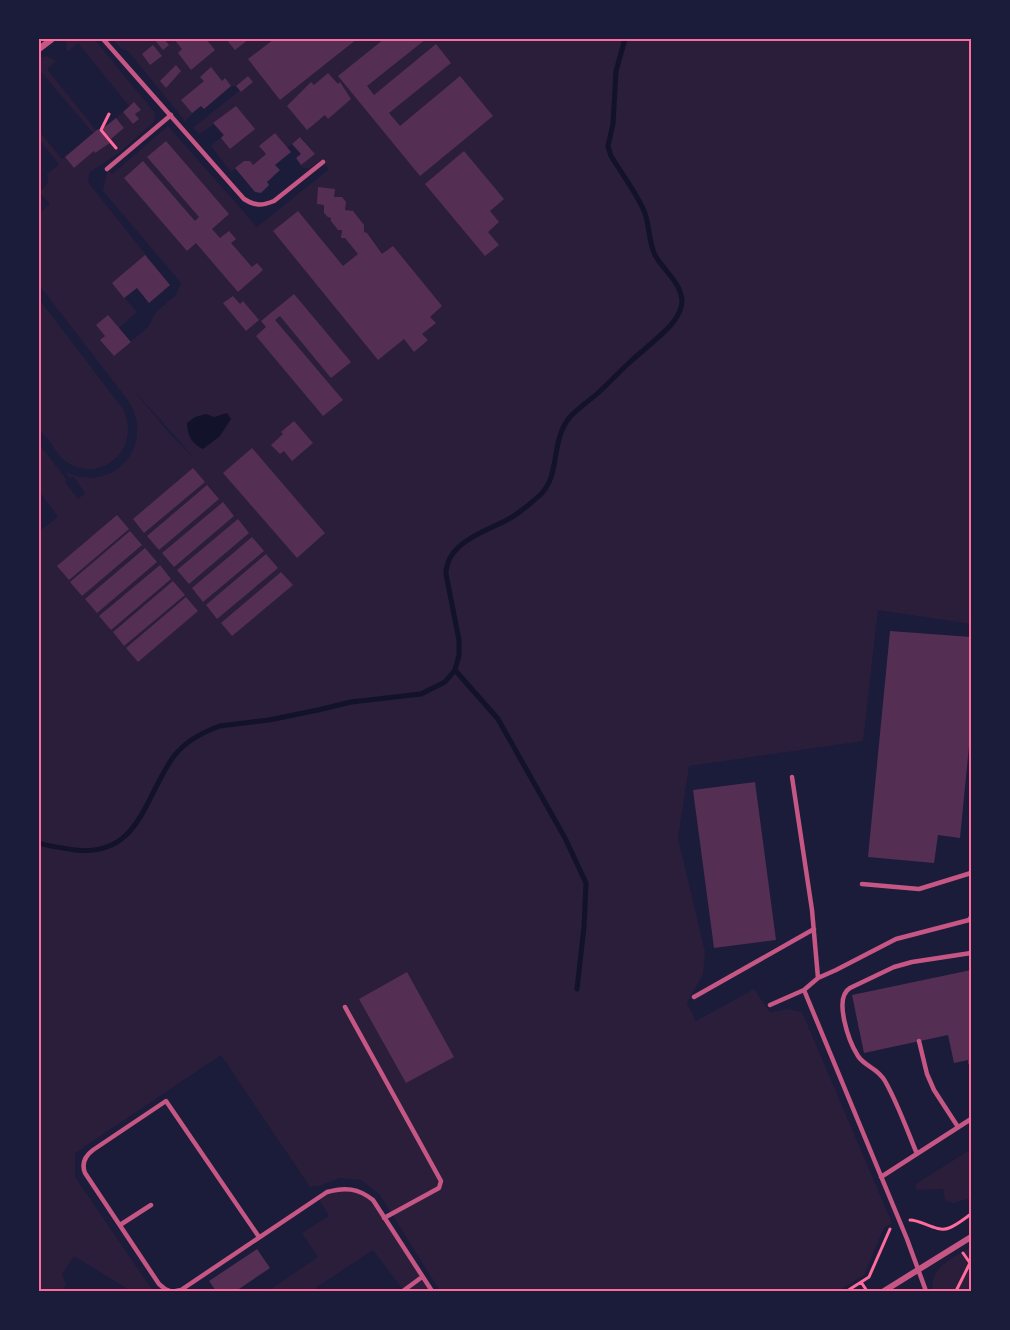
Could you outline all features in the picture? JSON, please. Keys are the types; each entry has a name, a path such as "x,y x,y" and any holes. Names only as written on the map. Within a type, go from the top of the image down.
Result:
{"street":[{"path":"39,49 52,39"},
{"path":"884,1291 971,1237"}],"lane":[{"path":"103,39 244,199 257,205 266,205 323,162"},
{"path":"107,169 171,115"},
{"path":"792,777 814,929 818,978"},
{"path":"862,884 919,889 971,873"},
{"path":"770,1005 804,990 818,978 896,939 969,920 971,917"},
{"path":"694,997 814,929"},
{"path":"917,1154 886,1082 875,1069 858,1056 844,1019 842,1002 846,990 894,967 971,953"},
{"path":"804,990 901,1224 926,1291"},
{"path":"345,1007 441,1181 439,1188 384,1218"},
{"path":"919,1041 927,1074 934,1090 958,1127"},
{"path":"170,1291 159,1284 85,1173 84,1160 93,1150 166,1101 259,1237"},
{"path":"881,1177 971,1119"},
{"path":"176,1291 181,1290 327,1192 348,1188 365,1194 373,1200 432,1291"},
{"path":"120,1225 151,1205"},
{"path":"403,1291 423,1276"}],"path":[{"path":"109,114 101,130 122,156"},
{"path":"848,1291 869,1277 889,1230 912,1219 940,1229 948,1229 971,1214"},
{"path":"956,1291 971,1263"},
{"path":"861,1282 867,1291"}],"shaded area":[{"path":"66,39 94,39 155,113 154,122 120,152 90,172 88,182 170,285 149,303 137,288 125,298 137,312 119,328 96,325 105,336 101,341 114,356 148,327 156,312 176,295 181,283 103,191 109,171 112,174 168,126 257,227 329,169 321,160 310,168 303,168 300,165 314,153 301,137 287,148 266,154 253,165 244,161 231,172 211,146 223,135 214,124 200,134 193,128 253,82 248,76 236,86 231,86 204,109 201,106 185,121 128,51 122,49 112,39 971,39 971,624 878,610 863,741 689,766 678,838 705,952 703,974 687,1003 696,1021 754,989 770,1012 788,1009 802,1012 892,1223 884,1228 864,1275 838,1291 440,1291 380,1195 361,1180 340,1178 310,1187 221,1055 75,1153 75,1177 153,1291 131,1291 74,1256 62,1274 66,1285 62,1291 39,1291 39,531 58,517 39,491 39,444 67,480 65,482 78,499 85,493 73,476 70,478 65,472 83,477 100,477 114,471 126,461 134,448 137,433 135,416 127,399 39,285 39,213 50,204 39,192 48,183 47,174 59,164 39,140 39,131 62,159 65,157 74,168 94,151 95,153 110,143 100,131 102,129 111,139 124,128 116,118 123,112 133,124 139,119 135,114 140,110 129,106 78,43 67,52","holes":["130,386 196,460 170,434"]},
{"path":"47,56 56,61 47,69 96,130 93,133 42,73 39,74 39,58"},
{"path":"39,299 123,409 128,423 127,436 116,458 106,465 94,469 81,468 68,463 39,428"},
{"path":"227,413 231,419 220,436 203,449 193,442 187,423 195,417 206,414 214,417"},
{"path":"971,1149 971,1198 953,1203 945,1200 943,1189 916,1190 916,1184"},
{"path":"348,1188 373,1200 432,1291 404,1291 373,1250 311,1291 268,1291 318,1257 302,1233 329,1216 318,1198 327,1192"},
{"path":"971,1247 971,1287 968,1291 933,1291 932,1283 938,1269"}],"building":[{"path":"154,39 164,39 169,45 163,50"},
{"path":"174,39 206,39 215,50 191,70 178,53 182,49"},
{"path":"226,39 249,39 235,50"},
{"path":"274,39 357,39 280,100 248,59"},
{"path":"384,39 426,39 367,86 374,95 436,44 451,63 389,113 400,126 460,76 493,116 420,176 338,76"},
{"path":"153,45 162,56 150,65 142,54"},
{"path":"176,65 181,71 166,88 160,81"},
{"path":"211,67 222,81 225,78 231,86 204,109 201,106 192,113 181,100 204,81 200,77"},
{"path":"328,73 338,84 340,82 351,99 328,119 325,115 307,130 287,106 311,82 314,85"},
{"path":"248,76 253,82 241,92 236,86"},
{"path":"134,102 141,110 135,114 139,119 133,124 123,112"},
{"path":"236,106 255,129 230,149 221,138 224,135 213,123"},
{"path":"116,118 124,128 111,139 102,129"},
{"path":"98,129 110,143 95,153 94,151 74,168 65,157"},
{"path":"275,133 291,152 275,165 280,170 267,182 269,185 261,193 255,192 235,168 244,161 250,161 253,165 266,154 259,146"},
{"path":"300,137 315,154 301,165 296,158 301,154 292,144"},
{"path":"166,141 229,214 212,229 220,238 229,231 236,239 231,243 252,267 257,263 263,270 238,292 196,243 187,251 124,178 143,161 195,221 199,217 147,157"},
{"path":"464,151 504,199 490,211 499,222 488,232 499,245 485,256 425,184"},
{"path":"318,187 335,189 334,197 342,197 346,202 345,210 353,211 364,225 364,232 382,254 393,246 442,306 430,317 436,323 422,334 428,340 414,352 404,339 378,360 273,231 298,211 343,266 358,254 345,238 341,238 342,230 338,230 331,218 324,213 324,205 317,204"},
{"path":"145,255 170,285 149,303 137,288 124,298 112,283"},
{"path":"294,294 351,362 331,378 280,316 275,320 343,400 323,416 256,336 266,327 261,321"},
{"path":"233,296 240,304 243,301 259,320 246,331 223,303"},
{"path":"108,315 131,342 114,356 100,340 105,336 96,325"},
{"path":"294,421 313,443 292,461 284,451 280,454 271,445"},
{"path":"252,448 325,533 297,558 223,473"},
{"path":"193,468 205,482 144,533 133,519"},
{"path":"207,485 219,499 159,550 147,536"},
{"path":"223,502 234,516 174,567 162,553"},
{"path":"117,515 129,529 69,580 57,566"},
{"path":"238,519 249,533 189,584 177,570"},
{"path":"130,531 142,545 82,596 70,582"},
{"path":"252,537 264,551 203,602 192,588"},
{"path":"145,548 157,562 97,613 85,599"},
{"path":"266,554 278,568 217,619 206,605"},
{"path":"160,565 171,579 111,630 99,616"},
{"path":"281,572 293,585 232,636 221,623"},
{"path":"173,581 185,595 124,646 113,632"},
{"path":"186,597 198,611 138,662 126,648"},
{"path":"890,631 971,637 971,726 960,838 938,835 934,863 868,857"},
{"path":"755,782 776,940 714,948 693,790"},
{"path":"971,970 971,1063 968,1064 968,1060 954,1063 948,1035 864,1053 852,995"},
{"path":"407,972 454,1057 406,1083 359,999"},
{"path":"257,1249 270,1268 236,1291 216,1291 209,1281"}],"waterway":[{"path":"39,843 75,850 97,850 114,844 138,821 178,751 201,734 214,728 269,720 351,702 421,694 445,682 455,670 459,655 459,640 446,574 452,554 468,540 511,518 540,495 551,478 560,436 570,417 666,330 675,320 681,307 681,294 653,250 644,211 611,156 608,146 613,124 616,71 625,39"},
{"path":"455,670 498,719 565,838 586,883 577,989"}]}
